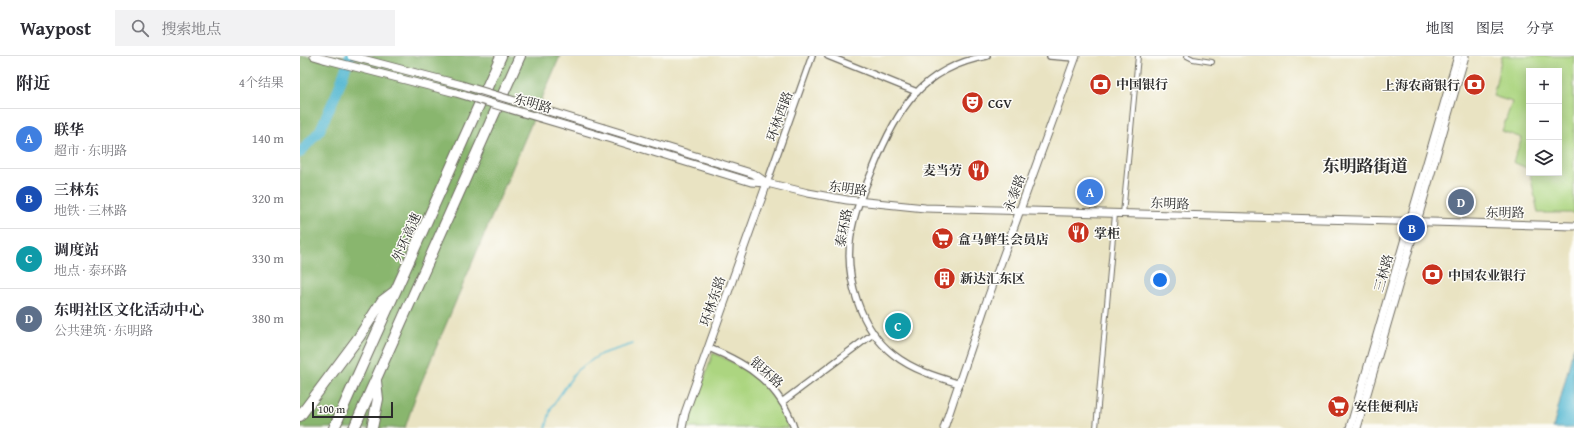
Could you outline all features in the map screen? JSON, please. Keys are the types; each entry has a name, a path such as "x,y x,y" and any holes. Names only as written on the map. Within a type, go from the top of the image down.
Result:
{"highway":[{"name":"外环高速","path":"334,428 501,56"},
{"path":"354,428 520,56"},
{"path":"300,416 359,337 382,301 396,291"},
{"path":"372,428 378,399 376,379"}],"main road":[{"name":"东明路","path":"314,56 456,93 751,182 767,183 830,198 925,208 1574,226"},
{"name":"东明路","path":"351,56 462,85 604,128 754,174 767,183"},
{"name":"三林路","path":"1357,428 1458,56"},
{"name":"三林路","path":"1350,428 1465,56"},
{"name":"永泰路","path":"944,428 984,309 1021,211 1075,57"},
{"name":"环林东路","path":"682,428 685,414 767,183"}],"street":[{"name":"环林西路","path":"767,183 812,56"},
{"path":"828,56 917,92"},
{"name":"泰环路","path":"960,384 924,372 903,361 893,354 874,333 856,297 851,281 849,265 851,234 860,202 897,116 917,92 946,70 974,57 987,56"},
{"path":"1050,56 1075,57"},
{"path":"1096,428 1138,56"},
{"path":"1187,56 1193,59 1212,62"},
{"path":"782,402 874,333"},
{"name":"银环路","path":"709,348 746,366 767,383 782,402 794,428"}],"green space":[{"path":"300,56 560,56 416,395 405,428 300,428"},
{"path":"1502,56 1574,56 1574,213 1538,213 1531,176 1562,176 1562,68 1526,68 1526,168 1513,162 1522,138 1502,131 1512,102 1493,96"},
{"path":"713,353 738,366 760,382 777,402 788,428 687,428"}],"water":[{"path":"1574,346 1574,428 1553,428"}],"waterway":[{"path":"300,153 320,130 337,92 350,56"},
{"path":"546,428 551,408 577,370 601,354 633,344"}],"place":[{"name":"中国银行","path":"1101,84"},
{"name":"上海农商银行","path":"1475,85"},
{"name":"CGV","path":"973,103"},
{"name":"麦当劳","path":"978,170"},
{"name":"联华","path":"1090,192"},
{"name":"东明社区文化活动中心","path":"1461,202"},
{"name":"三林东","path":"1412,228"},
{"name":"掌柜","path":"1079,233"},
{"name":"盒马鲜生会员店","path":"943,239"},
{"name":"中国农业银行","path":"1432,275"},
{"name":"新达汇东区","path":"944,278"},
{"name":"调度站","path":"898,326"},
{"name":"安佳便利店","path":"1338,406"}],"district":[{"name":"东明路街道","path":"1365,166"}]}
